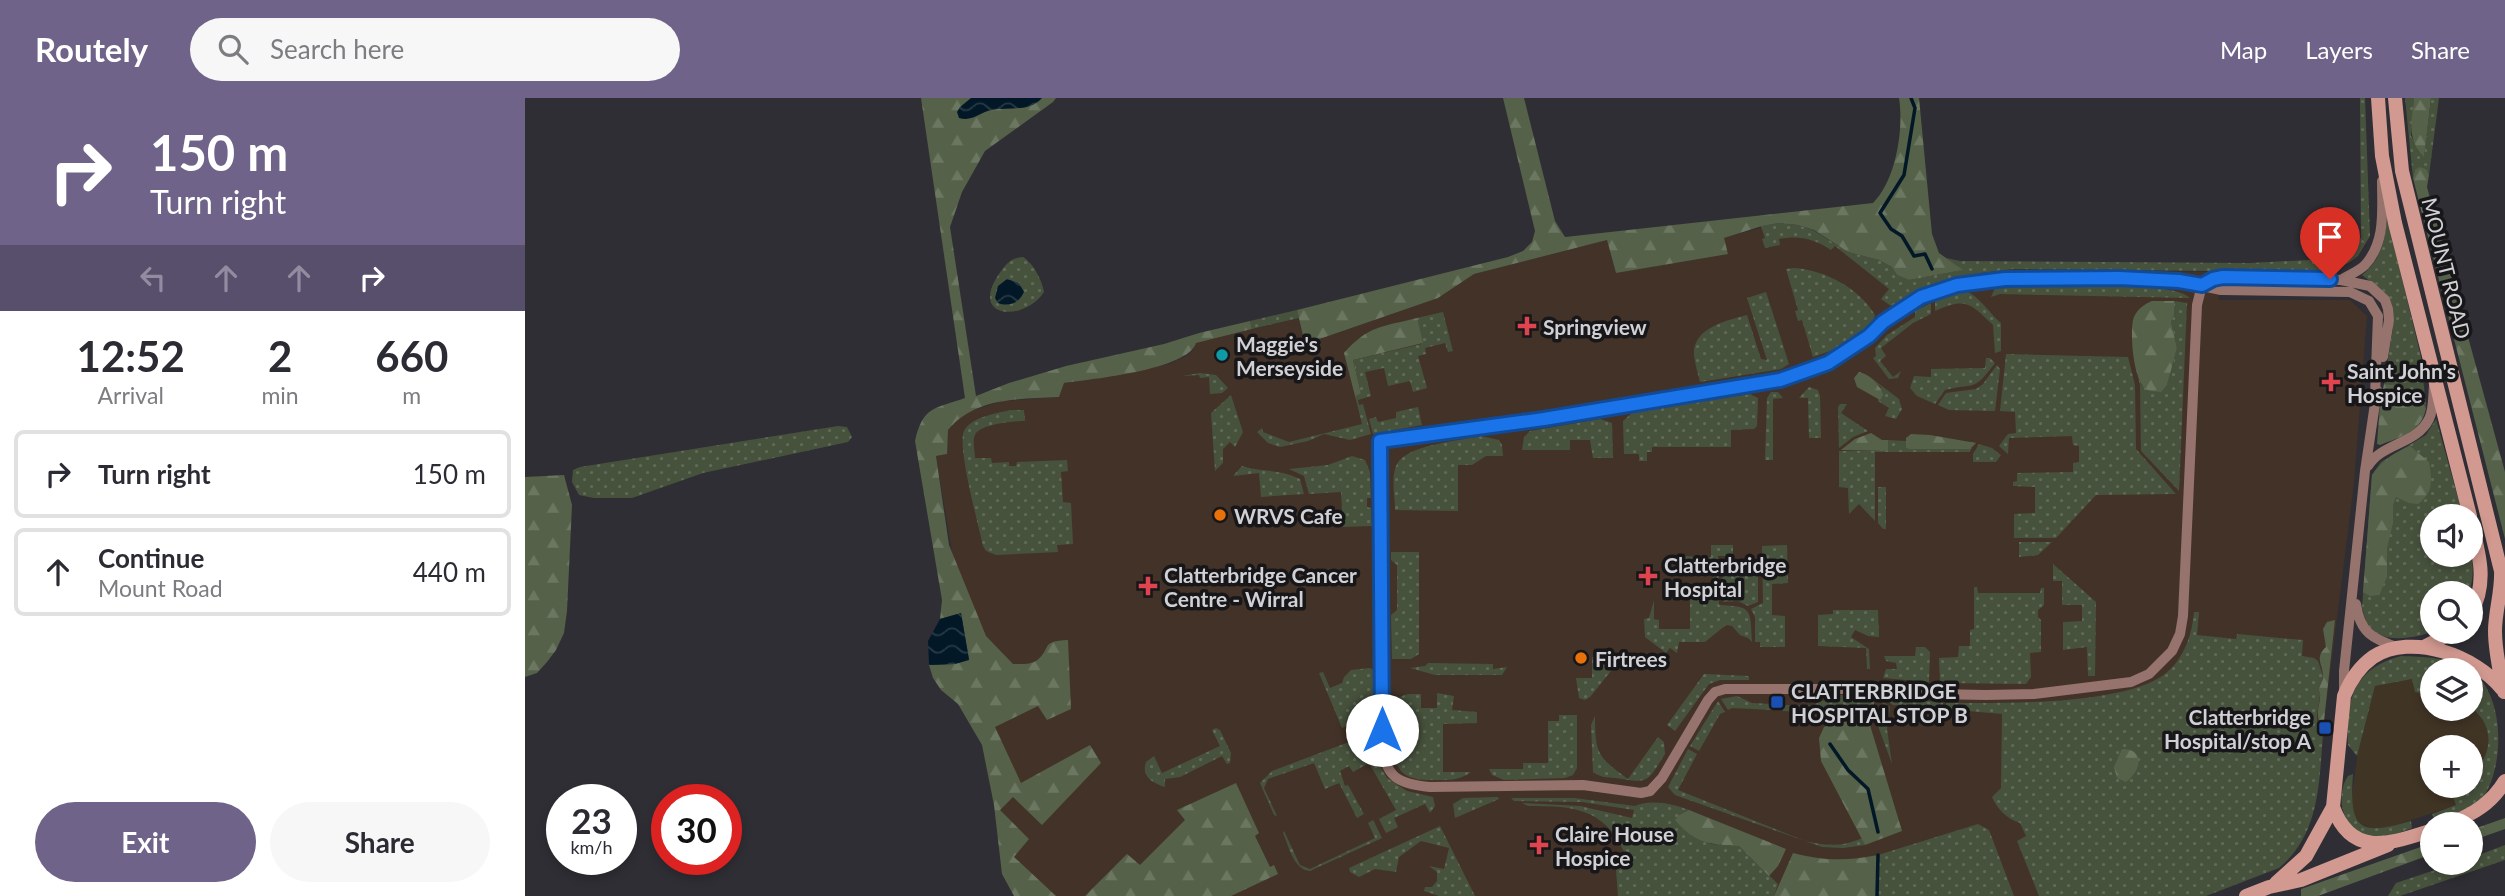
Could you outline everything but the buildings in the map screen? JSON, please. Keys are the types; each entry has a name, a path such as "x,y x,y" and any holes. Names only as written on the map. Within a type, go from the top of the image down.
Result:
{"main road":[{"name":"MOUNT ROAD","path":"2378,98 2382,156 2395,223 2467,504"},
{"name":"MOUNT ROAD","path":"2395,98 2402,171 2501,571 2502,589 2495,639 2505,693"},
{"path":"2423,648 2430,644"},
{"path":"2269,887 2288,874 2306,856 2333,807 2344,696 2358,670 2373,657 2385,651 2402,649 2443,651 2483,669 2505,693"},
{"path":"2478,812 2504,785"},
{"path":"2333,807 2338,822 2356,839 2380,844 2399,841"},
{"path":"2246,896 2269,887 2301,880 2420,834"}],"street":[{"name":"MOUNT ROAD","path":"2341,280 2364,266 2378,246 2382,223 2382,156"},
{"path":"2344,696 2344,671 2365,471 2389,320 2385,300 2370,286 2341,280 2223,277 2202,285 2197,304 2183,617 2180,634 2172,651 2149,674 2131,682 2034,694 1934,694 1865,689 1725,689 1716,692 1708,700 1662,778 1646,793 1583,785 1408,785 1387,769 1383,760 1382,744 1380,441 1544,419 1780,380 1828,363 1921,297 1957,285 2005,279 2119,278 2179,281 2202,285 2221,290 2350,292 2362,296 2375,307 2378,316 2375,396"},
{"path":"2365,471 2374,456 2418,433 2429,418 2434,378"},
{"path":"2354,583 2358,618 2366,632 2380,642 2402,649"}],"shaded area":[{"name":"Clatterbridge Hospital","path":"1779,223 1924,279 1963,270 1987,269 2218,272 2219,300 2350,300 2367,316 2354,483 2324,721 2319,721 2318,733 2323,734 2172,896 1021,896 1002,874 994,805 936,456 946,454 948,430 964,413 1002,401 1059,397 1064,383 1169,364 1186,356 1193,350 1195,343 1299,318 1305,344 1438,298 1474,274 1607,240 1616,273 1728,253 1723,238"},
{"path":"2412,679 2420,689 2420,721 2483,720 2485,723 2489,737 2483,762 2483,735 2420,735 2420,798 2453,798 2456,805 2435,812 2420,812 2420,817 2388,828 2373,829 2361,824 2353,815 2351,803 2358,752 2375,686"}],"green space":[{"path":"921,98 1056,98 985,151 962,192 950,227 976,396 1066,366 1164,344 1199,333 1250,321 1252,329 1196,343 1189,352 1176,360 1158,366 1116,376 1064,383 1059,397 999,402 971,411 948,430 947,454 936,456 949,545 986,636 1013,664 1034,662 1053,642 1068,640 1071,709 1047,720 1038,706 995,727 1021,783 1090,745 1101,763 1042,825 1013,797 1000,810 1029,839 1014,857 1056,896 1014,896 1002,874 994,805 982,745 958,704 941,690 933,678 929,665 955,664 969,659 961,613 940,619 942,600 915,441 922,421 931,410 965,398"},
{"path":"1503,98 1524,98 1555,221 1565,237 1873,203 1887,181 1897,153 1899,98 1919,98 1932,234 1939,253 1963,270 1909,280 1897,275 1892,267 1879,260 1848,252 1814,230 1779,223 1724,238 1728,254 1616,273 1607,240 1474,274 1438,298 1305,344 1297,310 1508,257 1523,251 1532,242 1535,231"},
{"path":"2360,98 2365,98 2370,236 2358,256 2340,267 2326,267 2323,272 2014,269 1946,281 1891,306 1881,299 1889,289 1835,246 1831,250 1819,243 1793,237 1779,239 1780,245 1765,248 1762,239 1765,238 1761,226 1779,223 1798,225 1813,230 1848,252 1879,260 1892,267 1897,275 1909,280 1962,270 1946,258 1960,261 2250,263 2327,259 2344,253 2361,238"},
{"path":"2405,98 2414,98 2411,136 2424,156 2431,98 2439,98 2429,175 2427,170 2415,170 2413,178"},
{"path":"2414,98 2431,98 2424,157 2412,136"},
{"path":"2420,167 2427,170 2429,175 2427,187 2505,472 2505,539 2413,178 2415,170"},
{"path":"2387,217 2421,357 2426,408 2408,391 2384,384 2393,328 2380,289 2362,275 2374,263 2381,249"},
{"path":"1023,257 1037,272 1044,292 1024,309 1002,311 994,307 990,299 992,287 1008,263"},
{"path":"1786,269 1817,272 1851,289 1875,315 1872,324 1833,350 1813,357 1802,320 1798,321 1795,311 1798,310"},
{"path":"2003,285 2132,285 2179,292 2190,298 2000,294 1991,297 1995,288"},
{"path":"1964,291 1979,300 2001,323 2001,351 1995,353 1993,325 1973,307 1961,303 1935,311 1935,301"},
{"path":"1766,292 1789,364 1781,369 1700,382 1694,358 1695,346 1705,332 1730,320 1747,315 1761,359 1767,360 1747,298"},
{"path":"2152,301 2174,301 2171,322 2177,348 2167,385 2161,392 2148,390 2142,384 2135,367 2132,346 2134,317 2140,308"},
{"path":"2174,301 2187,303 2179,491 2141,451 2138,377 2142,386 2167,385 2177,348 2171,322"},
{"path":"1931,303 1931,314 1913,323 1881,348 1886,356 1880,361 1893,377 1901,371 1898,378 1889,379 1873,358 1876,356 1875,348 1887,335 1915,317 1915,311"},
{"path":"1297,310 1299,318 1252,329 1250,321"},
{"path":"1443,312 1453,351 1448,352 1445,343 1425,348 1426,354 1418,356 1427,388 1413,392 1410,381 1388,386 1384,368 1365,372 1371,396 1358,400 1359,405 1363,404 1371,434 1350,440 1324,434 1308,441 1280,447 1268,443 1257,432 1262,428 1263,432 1289,442 1362,424 1355,396 1361,394 1353,360 1422,344 1417,318"},
{"path":"1417,318 1423,343 1353,360 1361,394 1355,396 1344,353 1369,332"},
{"path":"2006,354 2128,357 2135,385 2136,449 2176,494 2096,495 2056,538 2014,538 2014,514 2035,513 2035,487 2013,486 2013,482 2017,481 2017,473 2073,472 2073,463 2079,462 2079,446 2073,445 2072,436 2009,438 2008,454 1999,446 2008,434 2016,433 2015,412 2000,411"},
{"path":"1986,358 1995,363 1978,383 1945,390 1935,404 1917,396 1910,388 1914,376 1931,377 1931,369 1985,368"},
{"path":"1997,365 2000,369 1995,411 1949,410 1938,405 1946,393 1976,389"},
{"path":"1859,372 1877,384 1883,395 1880,400 1857,387 1854,378"},
{"path":"1200,373 1216,375 1228,388 1222,393 1210,394 1209,377 1182,376"},
{"path":"1866,374 1899,399 1902,409 1896,419 1885,416 1889,408 1878,401 1881,387"},
{"path":"2384,384 2408,390 2426,408 2424,416 2415,428 2380,445 2377,444"},
{"path":"1809,387 1818,390 1820,396 1821,438 1809,438 1808,398 1799,398"},
{"path":"1771,392 1778,392 1783,398 1773,399 1773,460 1765,460 1767,398"},
{"path":"1750,394 1758,398 1757,426 1754,429 1731,430 1731,447 1652,447 1652,452 1647,452 1647,461 1639,461 1639,454 1624,454 1623,421 1633,412"},
{"path":"1231,395 1243,432 1235,447 1230,442 1223,449 1223,463 1215,471 1211,413"},
{"path":"1840,404 1847,404 1841,413 1868,431 1853,437 1839,448 1838,407"},
{"path":"1418,407 1422,425 1373,434 1369,419 1376,417 1378,422 1396,418 1396,412"},
{"path":"1010,410 1024,410 1025,421 998,424 978,431 974,440 975,458 991,458 992,463 1009,462 1009,466 1016,466 1017,462 1067,460 1068,471 1061,472 1063,502 1071,503 1073,544 1057,545 1058,552 996,555 986,551 983,546 965,466 963,437 965,429 974,421"},
{"path":"1600,419 1612,423 1613,458 1593,458 1590,440 1570,440 1570,450 1522,450 1524,437 1530,431"},
{"path":"2436,419 2460,504 2420,504 2420,567 2473,567 2471,581 2420,581 2420,635 2407,638 2389,637 2373,631 2362,608 2372,475 2381,462 2426,435"},
{"path":"838,426 847,427 852,437 848,442 703,473 632,498 594,498 579,495 572,482 573,470 580,467"},
{"path":"1871,433 1882,440 1888,440 1888,451 1841,450 1855,439"},
{"path":"1911,434 1976,443 1970,449 1909,449 1906,448 1906,438"},
{"path":"1481,436 1499,440 1503,456 1486,456 1472,465 1458,465 1458,511 1395,510 1394,477 1396,466 1401,459 1421,448"},
{"path":"1888,440 1906,441 1906,448 1909,449 1972,448 1969,452 1875,452 1875,521 1859,504 1849,514 1848,488 1839,487 1839,451 1888,451"},
{"path":"1979,444 1992,448 2001,455 1996,462 1973,462 1973,454"},
{"path":"2410,446 2429,462 2429,490 2418,504 2396,497 2387,548 2387,577 2379,595 2370,596 2363,592 2372,475 2389,457"},
{"path":"1352,456 1365,460 1370,472 1371,498 1367,498 1367,507 1371,508 1372,526 1343,527 1341,492 1309,494 1304,476 1289,469 1328,465"},
{"path":"1242,466 1284,473 1300,479 1304,494 1261,497 1259,473 1233,476"},
{"path":"564,475 572,505 564,633 547,662 537,673 525,677 525,477"},
{"path":"1878,487 1886,487 1886,529 1878,523"},
{"path":"2019,542 2052,542 2038,555 2019,557"},
{"path":"1711,545 1733,545 1733,556 1718,556 1719,605 1747,611 1751,622 1752,642 1732,626 1726,625 1705,642 1679,642 1677,653 1670,648 1666,653 1645,637 1644,619 1649,618 1654,600 1654,619 1659,620 1659,629 1690,629 1690,591 1713,590 1713,560 1683,560 1683,556 1711,557"},
{"path":"1787,545 1788,583 1772,584 1772,615 1785,616 1785,647 1760,647 1760,642 1755,642 1755,617 1751,609 1763,603 1762,546"},
{"path":"1391,552 1419,552 1419,654 1411,659 1392,659 1391,615 1397,610 1397,565 1391,560"},
{"path":"1722,560 1733,560 1733,570 1758,570 1758,602 1748,606 1738,601 1723,602"},
{"path":"2053,564 2096,602 2095,676 2088,676 2087,647 2063,650 2063,622 2082,621 2082,605 2062,605 2062,581 2053,581"},
{"path":"1974,587 1977,587 1978,593 2040,593 2041,588 2044,588 2044,605 2038,610 2041,620 2041,652 2030,653 2031,677 2026,684 1940,683 1939,658 1958,657 1959,646 1970,646 1970,630 1974,629"},
{"path":"1833,610 1878,610 1879,637 1868,636 1855,630 1851,637 1869,649 1870,669 1867,669 1866,648 1818,646 1818,615 1833,614"},
{"path":"2194,612 2199,612 2197,635 2236,639 2237,634 2303,640 2302,656 2318,661 2323,676 2317,715 2318,733 2323,734 2320,771 2315,807 2303,840 2279,868 2206,896 2039,896 2017,841 2026,836 2020,823 2003,813 1992,797 2001,788 2002,714 1946,709 1946,703 2060,700 2120,692 2145,684 2165,674 2182,654 2189,638"},
{"path":"2335,620 2324,721 2319,721 2319,689 2323,677 2320,654 2326,647 2323,629 2327,622"},
{"path":"1916,647 1925,647 1930,652 1929,682 1883,678 1886,669 1897,669 1896,663 1886,661 1884,656 1915,656"},
{"path":"1619,656 1615,666 1590,697 1585,700 1579,698 1576,678 1592,678 1592,657"},
{"path":"2401,656 2433,658 2420,658 2420,693 2415,692 2412,679 2375,686 2357,756 2348,745 2351,700 2363,678 2385,661"},
{"path":"1428,663 1493,664 1493,669 1507,667 1502,675 1435,675 1410,668"},
{"path":"1370,668 1377,672 1375,702 1362,719 1342,728 1319,673 1323,672 1330,688 1342,683 1351,670"},
{"path":"1704,674 1749,676 1749,680 1720,680 1709,684 1675,731 1667,725"},
{"path":"2483,682 2495,711 2498,748 2496,766 2483,797 2483,760 2488,744 2483,720"},
{"path":"1437,693 1454,696 1452,710 1477,712 1477,723 1443,724 1443,772 1471,772 1453,779 1414,778 1403,773 1394,757 1389,734 1391,712 1400,697 1410,694 1421,694 1421,708 1437,708"},
{"path":"1836,695 1870,695 1874,699 1874,707 1868,712 1783,711 1783,705 1813,705"},
{"path":"1737,696 1752,703 1774,704 1773,710 1728,710 1721,699"},
{"path":"1890,696 1943,703 1943,709 1893,705 1885,699"},
{"path":"1718,701 1725,712 1720,714 1699,751 1690,746"},
{"path":"1883,702 1890,707 1887,729 1892,764 1878,726"},
{"path":"1559,715 1577,715 1577,768 1573,775 1565,778 1504,780 1492,775 1489,769 1523,769 1523,763 1548,763 1548,721 1559,721"},
{"path":"1595,716 1600,754 1628,779 1658,737 1664,742 1665,754 1650,776 1634,781 1604,777 1593,772 1591,725"},
{"path":"1837,721 1870,725 1902,831 1865,845 1821,761 1819,738 1824,727"},
{"path":"1212,730 1220,730 1231,753 1230,763 1227,764 1222,756 1180,777 1165,779 1165,787 1146,775 1146,762 1154,756 1162,773 1220,746"},
{"path":"1371,732 1374,755 1387,778 1407,791 1433,797 1435,806 1430,813 1425,804 1394,818 1398,827 1386,833 1379,819 1396,810 1369,763 1353,772 1349,766 1340,771 1345,786 1348,785 1364,814 1357,818 1339,783 1325,789 1314,763 1268,779 1264,788 1277,816 1274,815 1260,783 1272,771"},
{"path":"1688,749 1697,754 1678,790 1805,841 1675,795 1668,787"},
{"path":"2122,749 2135,753 2139,761 2135,772 2126,782 2117,778 2114,767"},
{"path":"2353,774 2353,806 2361,824 2379,828 2411,821 2412,828 2375,839 2353,828 2344,812 2342,794 2348,776"},
{"path":"1236,783 1259,833 1255,836 1270,867 1274,865 1278,874 1231,896 1085,896 1127,854 1140,865 1185,820 1177,810"},
{"path":"1463,798 1499,799 1455,818 1453,804"},
{"path":"1511,798 1574,798 1635,806 1656,803 1689,810 1679,815 1711,844 1739,846 1778,884 1774,896 1618,896 1615,856 1624,852 1607,826 1585,812 1558,807 1528,806 1522,803 1580,806 1632,818 1634,810 1582,802 1514,801"},
{"path":"2453,798 2482,798 2457,812 2437,812 2456,805"},
{"path":"1689,810 1786,849 1778,866 1769,876 1739,846 1711,843 1690,834 1675,820"},
{"path":"2505,818 2505,829 2483,837 2483,826"},
{"path":"1373,820 1382,838 1310,871 1304,870 1296,862 1283,833 1284,831 1300,865 1310,869 1375,838 1368,823"},
{"path":"1978,824 1989,830 2014,896 1877,896 1878,855"},
{"path":"1440,826 1475,896 1439,896 1424,891 1425,887 1432,887 1437,881 1437,872 1429,866 1444,869 1449,848 1421,841 1399,857 1396,872 1375,869 1359,877 1350,872 1349,868"},
{"path":"1862,838 1865,845 1822,847 1805,841 1834,845"},
{"path":"2505,845 2505,860 2483,868 2483,853"},
{"path":"2420,847 2420,858 2318,896 2301,896 2301,889"},
{"path":"1793,853 1835,859 1878,855 1877,896 1774,896"},
{"path":"2420,875 2461,875 2400,896 2388,896 2396,883"}],"water":[{"path":"971,98 1042,98 1031,106 992,110 972,118 959,118 957,112 960,107"},
{"path":"1007,279 1019,283 1024,292 1019,299 1006,305 998,303 995,298 998,286"},
{"path":"961,613 969,660 955,664 929,665 928,641 940,619"}],"waterway":[{"path":"1911,98 1915,108 1904,175 1880,213 1891,229 1902,236 1914,256 1925,254 1932,269"},
{"path":"1830,744 1848,770 1868,789 1878,832"},
{"path":"1877,896 1878,855"}],"place":[{"name":"Springview","path":"1527,326"},
{"name":"Maggie's Merseyside","path":"1222,355"},
{"name":"Saint John's Hospice","path":"2331,382"},
{"name":"WRVS Cafe","path":"1220,515"},
{"name":"Clatterbridge Hospital","path":"1648,576"},
{"name":"Clatterbridge Cancer Centre - Wirral","path":"1148,586"},
{"name":"Firtrees","path":"1581,658"},
{"name":"CLATTERBRIDGE HOSPITAL STOP B","path":"1777,702"},
{"name":"Clatterbridge Hospital/stop A","path":"2325,728"},
{"name":"Claire House Hospice","path":"1539,845"}],"route":[{"path":"1382,730 1380,441 1544,419 1803,374 1828,363 1921,297 1957,285 2005,279 2119,278 2202,285 2223,277 2330,279"}]}
